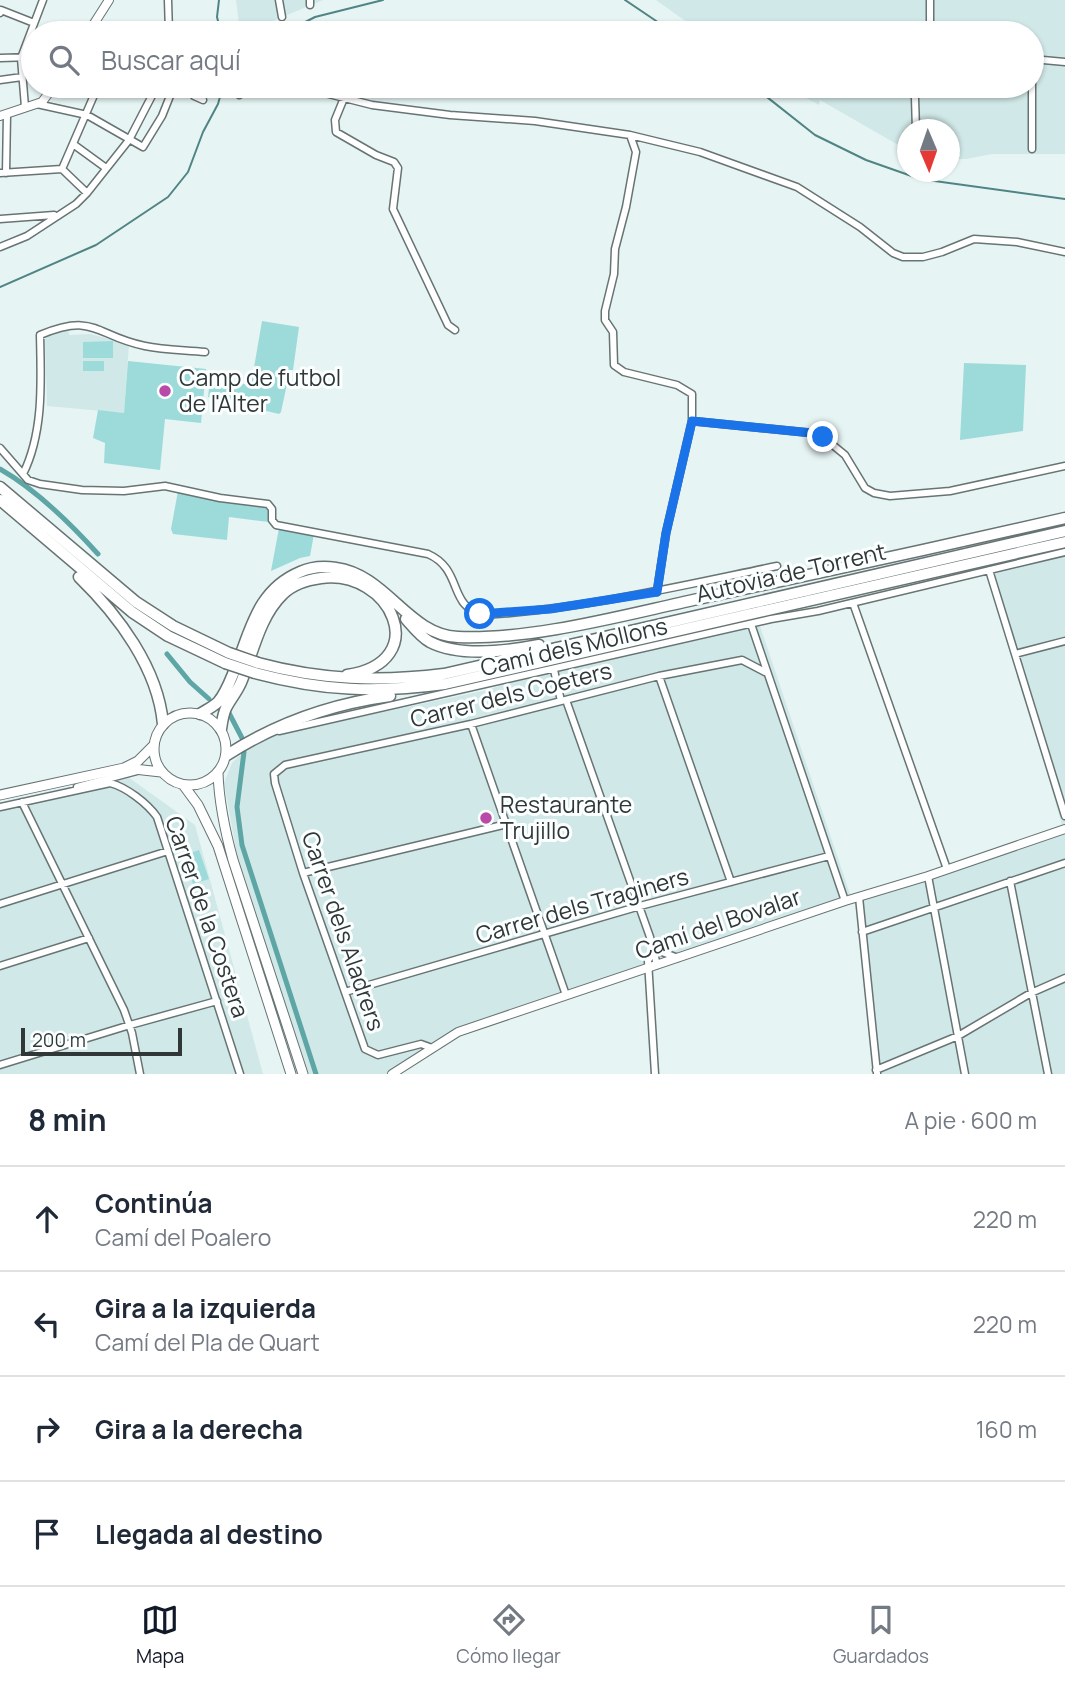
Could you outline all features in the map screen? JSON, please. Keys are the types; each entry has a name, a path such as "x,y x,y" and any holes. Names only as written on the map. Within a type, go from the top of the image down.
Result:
{"highway":[{"name":"Autovia de Torrent","path":"3,496 136,602 173,626 228,655 257,665 330,678 400,679 444,674 1065,531"},
{"path":"3,496 101,599 128,635 148,673 161,707 163,724"},
{"path":"200,714 217,703 228,686 256,613 274,586 315,567 348,570 374,582 413,618 435,632 455,637 502,635 551,629 644,611 1065,518"},
{"name":"Autovia de Torrent","path":"257,665 288,682 358,691 400,690 445,684 1065,542"},
{"path":"220,729 225,710 239,688 267,616 281,595 295,584 332,577 346,579 372,590 386,603 394,618 396,634 393,650 384,661 369,670 349,675 257,665"},
{"path":"374,582 427,640 448,649 472,651 529,647 640,625 663,624"},
{"path":"226,755 254,737 299,718 362,700 446,688 494,677 511,670"}],"main road":[{"path":"0,795 124,768 138,761 153,746 163,724 174,716 187,712 212,719 226,741 226,755 218,773 225,832 303,1074"},
{"path":"153,746 154,760 161,772 171,781 184,786 203,784 218,773"},
{"path":"124,768 161,772"},
{"path":"184,786 198,805 218,846 291,1074"}],"street":[{"path":"35,21 43,0"},
{"path":"96,21 109,0"},
{"path":"169,0 169,21"},
{"path":"279,0 282,17"},
{"path":"930,0 930,21"},
{"path":"0,11 28,21"},
{"path":"0,58 21,58"},
{"path":"1044,60 1065,62"},
{"path":"0,80 21,77"},
{"path":"24,98 25,107"},
{"path":"46,98 37,104 3,115 3,173 62,169 87,193"},
{"path":"62,169 93,98"},
{"path":"0,247 27,236 76,204 129,140 151,98"},
{"path":"37,104 87,115 143,146 162,116 169,98"},
{"path":"198,98 203,100"},
{"path":"455,330 448,324 393,209 398,168 394,162 336,132 335,120 344,98 372,105 450,115 536,121 630,135 700,152 762,172 797,187 860,227 893,253 903,257 923,257 943,252 974,239 1017,242 1065,252"},
{"path":"915,98 916,119"},
{"path":"1032,98 1032,149"},
{"path":"630,135 636,152 605,311 605,320 613,332 614,365 624,372 677,385 692,394 692,421 666,533 657,592"},
{"path":"73,144 106,168"},
{"path":"0,219 57,215"},
{"path":"23,474 30,461 41,399 40,335 79,324 95,327 146,346 205,352"},
{"path":"692,421 812,433 823,437 845,455 865,488 890,496 950,491 1065,466"},
{"path":"0,448 28,480 40,484 82,490 124,491 165,486 220,498 268,504 276,525 433,556 449,569 461,602 468,609 480,614 550,609 657,592 777,566"},
{"name":"Camí dels Mollons","path":"254,737 853,603 1065,552"},
{"path":"989,570 1065,816"},
{"path":"853,603 947,869"},
{"path":"751,624 765,672 845,901"},
{"path":"1015,654 1065,641"},
{"name":"Carrer dels Coeters","path":"275,783 274,774 285,765 471,724 660,676 742,660 765,672"},
{"path":"554,670 654,949 648,961 653,966 655,1074"},
{"path":"660,676 731,882"},
{"path":"471,724 566,995"},
{"path":"0,807 69,792 82,784 142,770"},
{"name":"Carrer de la Costera","path":"69,792 110,783 119,786 157,817 240,1074"},
{"name":"Carrer dels Aladrers","path":"275,783 303,873 365,1049 377,1055 404,1046 421,1044 432,1048"},
{"path":"22,802 130,1025 140,1074"},
{"path":"303,873 507,824"},
{"name":"Camí del Bovalar","path":"392,1074 458,1032 1065,829"},
{"path":"0,904 168,851"},
{"name":"Carrer dels Traginers","path":"345,992 639,906 829,856"},
{"path":"862,932 1065,863"},
{"path":"928,876 965,1074"},
{"path":"1010,881 1048,1074"},
{"path":"859,897 877,1072 958,1036 1031,993 1065,978"},
{"path":"0,966 89,938"},
{"path":"654,949 678,958"},
{"path":"0,1065 217,1001"}],"shaded area":[{"path":"236,0 323,0 273,21 239,21"},
{"path":"656,0 1065,0 1065,154 992,154 960,159 960,119 897,119 897,144 820,100 819,105 806,98 1044,98 1044,21 685,21"},
{"path":"262,321 299,327 293,370 290,370 279,414 208,397 210,379 251,385"},
{"path":"68,328 69,335 90,334 129,344 124,413 47,406 45,339 50,334"},
{"path":"113,341 113,358 83,358 83,342"},
{"path":"83,361 104,361 104,371 83,371"},
{"path":"128,361 206,369 201,423 165,419 160,470 104,463 105,443 93,438 98,410 124,413"},
{"path":"964,363 1026,365 1023,431 960,440"},
{"path":"178,491 265,506 269,522 229,517 227,540 173,534 171,529"},
{"path":"279,528 314,534 310,556 271,571"},
{"path":"1065,547 1065,1074 880,1074 863,899 1063,829 991,575 985,564"},
{"path":"759,623 850,894 459,1032 388,1074 308,1074 239,866 224,783 232,763 246,749 275,735 487,690 525,677"},
{"path":"128,777 195,825 263,1074 0,1074 0,803"},
{"path":"199,850 209,879 193,884 184,855"}],"waterway":[{"path":"218,21 219,0"},
{"path":"307,21 383,0"},
{"path":"625,0 656,21"},
{"path":"0,287 96,245 168,197 188,172 220,98"},
{"path":"768,98 815,135 866,160 920,179 1065,199"},
{"path":"0,469 52,508 98,554"},
{"path":"167,654 190,682 209,699"},
{"path":"229,713 242,738"},
{"path":"244,752 237,807 242,845 316,1074"}],"place":[{"name":"Camp de futbol de l'Alter","path":"165,391"},
{"name":"Restaurante Trujillo","path":"486,818"}],"route":[{"path":"480,614 550,609 657,592 666,533 692,421 812,433 823,437"}]}
